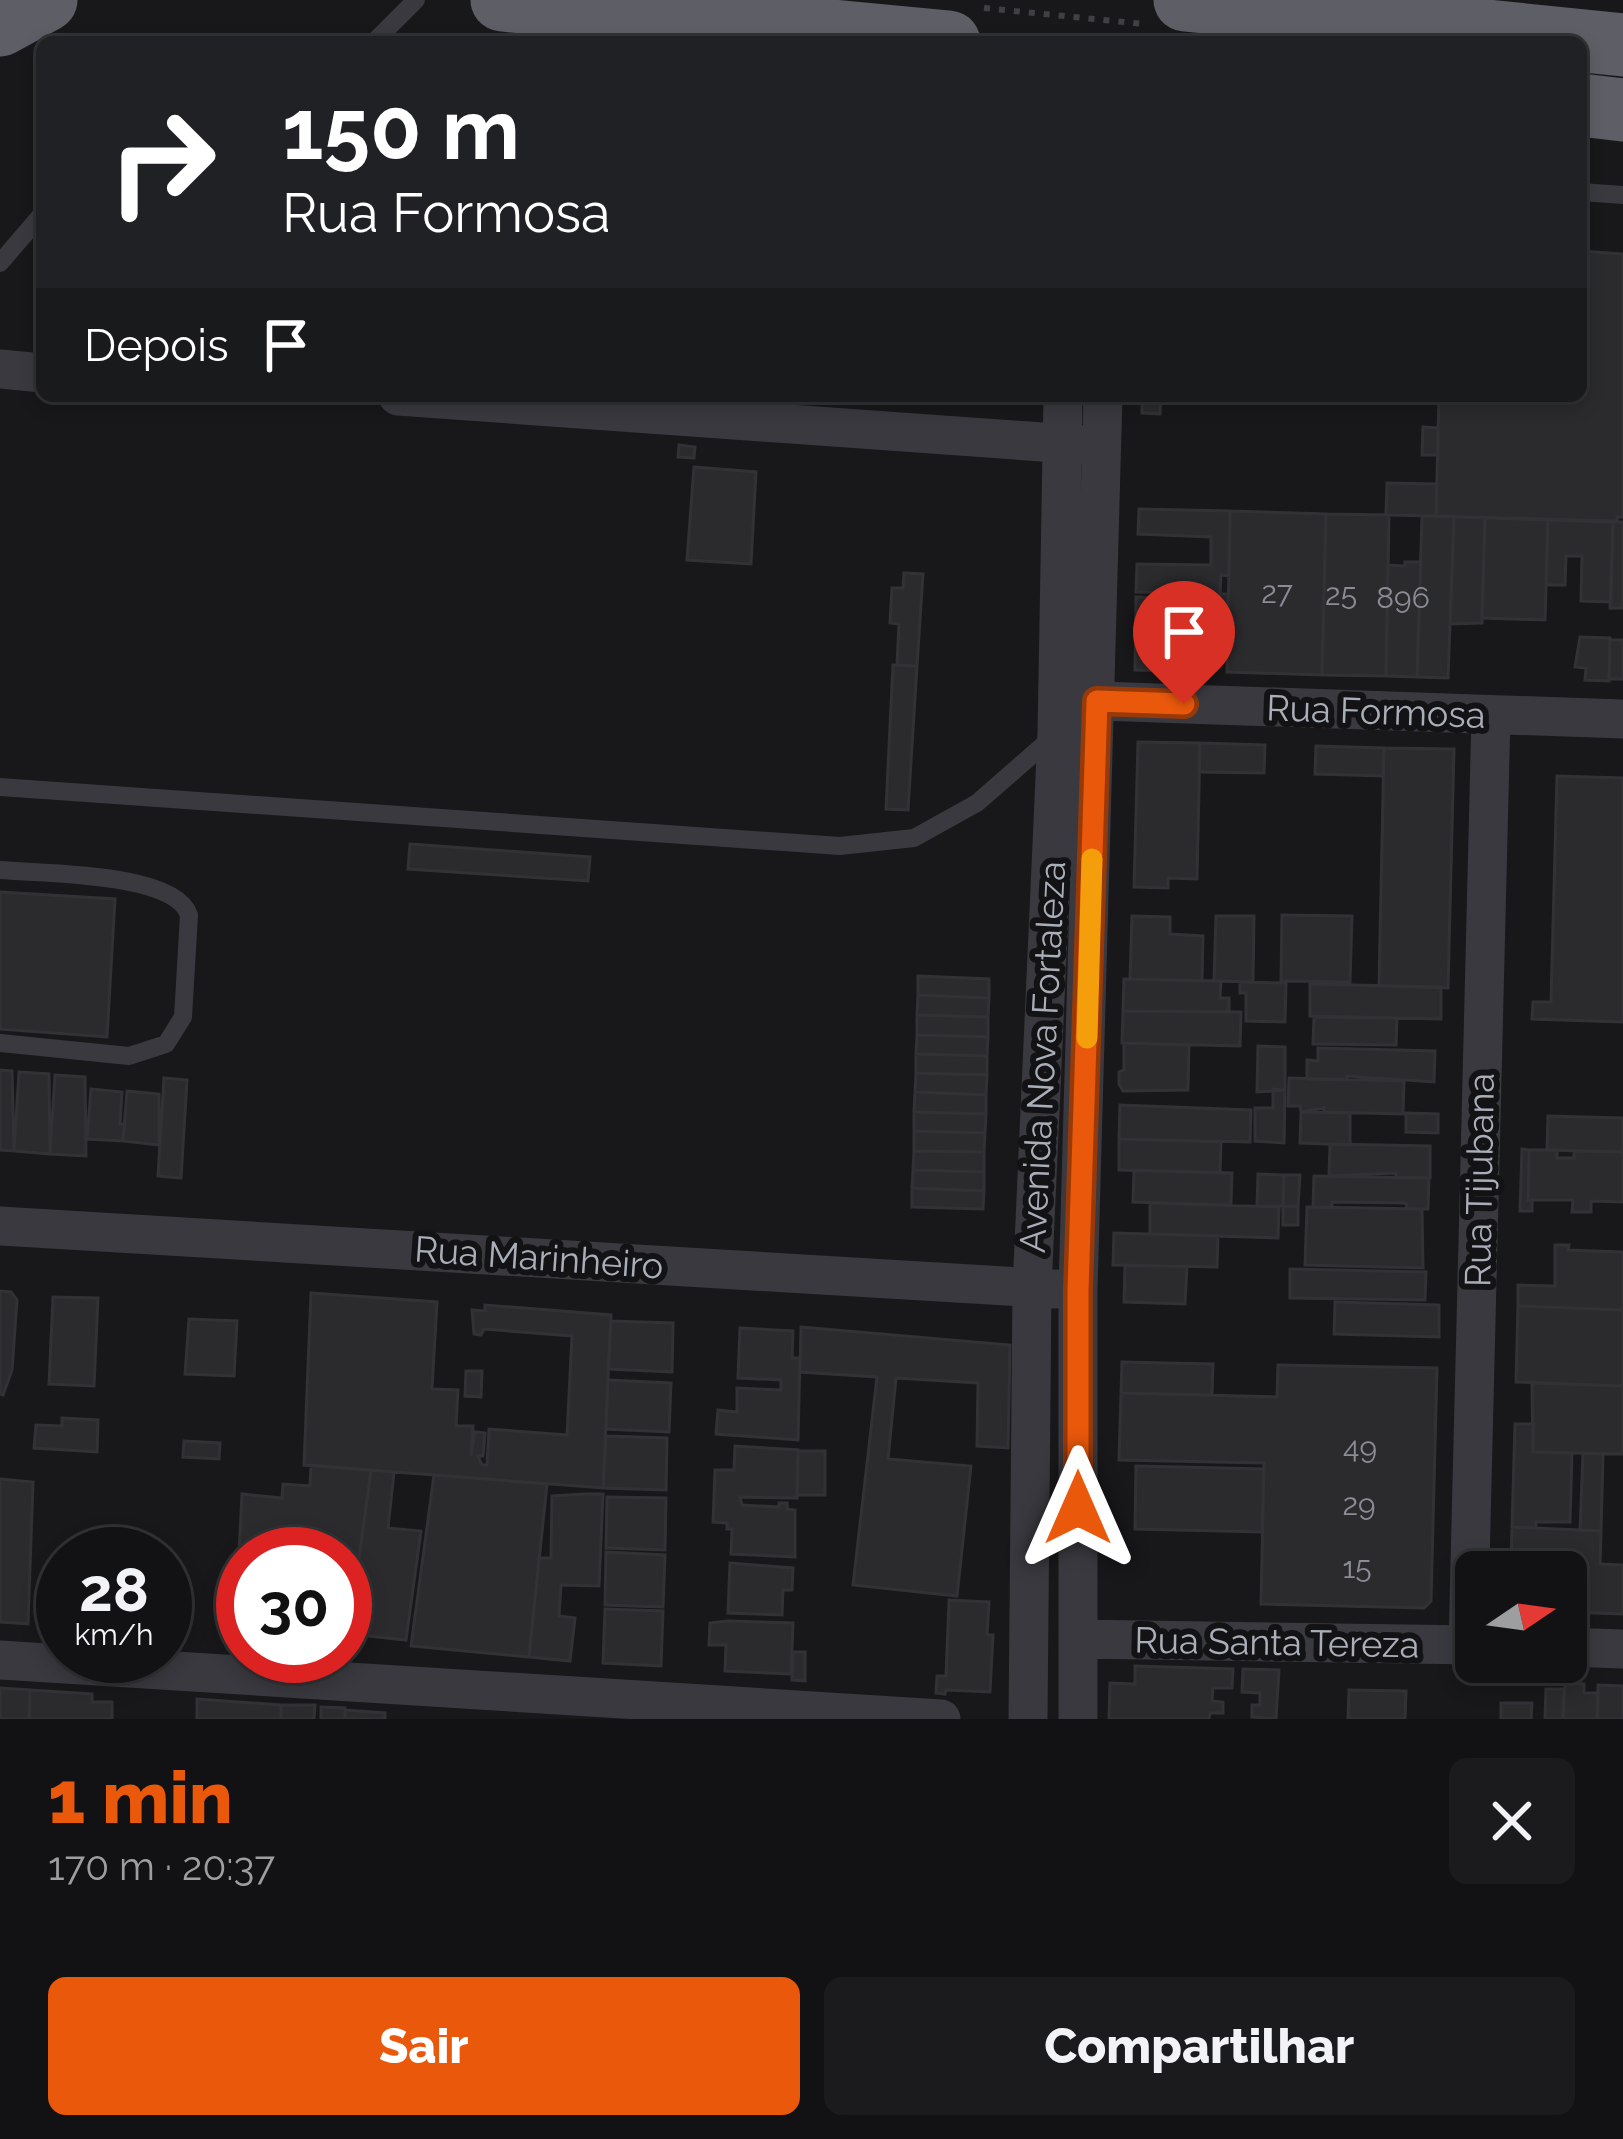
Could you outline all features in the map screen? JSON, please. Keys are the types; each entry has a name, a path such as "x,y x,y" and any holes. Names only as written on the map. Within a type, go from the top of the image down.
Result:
{"highway":[{"path":"0,26 46,0"},
{"path":"502,0 960,24"},
{"path":"1169,13 1495,36"},
{"path":"1587,42 1623,45"},
{"path":"1587,106 1623,110"}],"street":[{"path":"0,369 36,372"},
{"path":"483,402 1101,446"},
{"name":"Avenida Nova Fortaleza","path":"1028,1719 1032,1288 1057,716 1063,402"},
{"name":"Avenida Nova Fortaleza","path":"1078,1719 1078,1290 1103,402"},
{"name":"Rua Formosa","path":"1057,716 1097,701 1623,718"},
{"name":"Rua Tijubana","path":"1474,1551 1490,715"},
{"name":"Rua Marinheiro","path":"0,1226 1078,1290"},
{"name":"Rua Santa Tereza","path":"1079,1639 1455,1645"},
{"path":"1587,1647 1623,1648"},
{"path":"0,1660 941,1719"}],"lane":[{"path":"380,36 416,0"},
{"path":"1587,193 1623,196"},
{"path":"0,263 36,221"},
{"path":"0,787 840,846 914,838 977,802 1057,716"},
{"path":"0,870 135,883 175,895 185,902 189,915 183,1017 166,1044 129,1056 0,1043"}],"path":[{"path":"960,24 1169,13"}],"building":[{"path":"1587,251 1623,254 1623,517 1617,521 1436,516 1439,402 1587,402"},
{"path":"1142,402 1161,402 1160,414 1142,413"},
{"path":"1423,427 1438,428 1438,455 1422,455"},
{"path":"679,445 695,447 694,458 678,457"},
{"path":"694,467 756,472 751,564 687,560"},
{"path":"1387,483 1437,484 1436,516 1386,515"},
{"path":"1139,509 1230,511 1229,576 1221,575 1220,594 1228,594 1228,624 1200,623 1199,664 1173,663 1172,671 1135,670 1136,597 1195,599 1195,605 1200,605 1200,593 1136,592 1137,564 1211,565 1211,537 1138,534"},
{"path":"1230,511 1326,514 1322,675 1227,672"},
{"path":"1326,514 1389,515 1386,676 1322,675"},
{"path":"1422,516 1454,517 1448,678 1417,677"},
{"path":"1454,517 1485,518 1482,623 1450,624"},
{"path":"1485,518 1548,520 1545,620 1482,618"},
{"path":"1548,520 1613,522 1611,602 1581,601 1582,556 1566,556 1565,585 1546,585"},
{"path":"1613,522 1623,522 1623,608 1610,608"},
{"path":"1405,562 1421,562 1417,677 1386,676 1388,565 1405,566"},
{"path":"904,573 923,574 917,666 897,665 899,624 890,623 892,588 903,588"},
{"path":"1580,637 1610,638 1609,681 1585,680 1586,668 1575,667"},
{"path":"1610,640 1623,640 1623,679 1609,679"},
{"path":"893,665 917,666 908,810 886,809"},
{"path":"1138,742 1200,743 1197,879 1168,878 1168,888 1134,887"},
{"path":"1200,743 1265,745 1264,773 1199,772"},
{"path":"1316,746 1384,748 1383,776 1315,774"},
{"path":"1384,748 1454,749 1448,988 1379,986"},
{"path":"1557,776 1623,778 1623,1022 1532,1019 1533,1002 1551,1002"},
{"path":"410,844 590,857 588,881 408,869"},
{"path":"0,892 115,899 107,1037 0,1029"},
{"path":"1282,915 1352,916 1350,982 1281,981"},
{"path":"1132,916 1170,917 1170,934 1203,936 1202,981 1130,979"},
{"path":"1216,916 1254,916 1253,982 1214,981"},
{"path":"918,976 989,979 989,998 918,995"},
{"path":"1124,979 1221,981 1220,998 1229,998 1229,1012 1123,1011"},
{"path":"1240,982 1286,983 1285,1022 1246,1021 1246,993 1240,993"},
{"path":"1310,984 1441,987 1441,1019 1310,1016"},
{"path":"918,995 989,998 988,1017 917,1015"},
{"path":"1123,1011 1241,1012 1240,1046 1122,1043"},
{"path":"917,1015 988,1017 988,1037 917,1035"},
{"path":"1314,1017 1397,1018 1396,1045 1313,1044"},
{"path":"917,1035 988,1037 987,1056 916,1054"},
{"path":"1124,1043 1189,1045 1188,1090 1123,1091 1119,1072 1124,1070"},
{"path":"1258,1046 1285,1047 1285,1090 1257,1092"},
{"path":"1318,1048 1435,1051 1434,1082 1347,1076 1347,1080 1307,1079 1307,1060 1318,1061"},
{"path":"916,1054 987,1056 987,1075 916,1073"},
{"path":"0,1070 12,1071 14,1151 0,1150"},
{"path":"19,1072 49,1074 50,1154 14,1151"},
{"path":"916,1073 987,1075 986,1095 915,1092"},
{"path":"55,1075 85,1077 86,1156 50,1154"},
{"path":"164,1078 187,1080 181,1178 158,1176"},
{"path":"1289,1078 1404,1081 1403,1114 1324,1112 1324,1108 1301,1112 1300,1106 1288,1106"},
{"path":"91,1089 122,1092 123,1141 87,1139"},
{"path":"1273,1089 1285,1090 1284,1143 1255,1141 1255,1108 1273,1108"},
{"path":"127,1091 159,1094 159,1145 123,1141"},
{"path":"915,1092 986,1095 986,1114 914,1112"},
{"path":"1120,1105 1251,1110 1250,1142 1119,1139"},
{"path":"914,1112 986,1114 985,1133 914,1131"},
{"path":"1301,1112 1350,1113 1350,1145 1300,1143"},
{"path":"1406,1113 1438,1114 1438,1133 1406,1132"},
{"path":"1548,1116 1623,1118 1623,1152 1547,1150"},
{"path":"914,1131 985,1133 984,1152 914,1151"},
{"path":"1119,1139 1221,1142 1220,1173 1119,1170"},
{"path":"1330,1144 1430,1146 1430,1178 1396,1177 1396,1173 1329,1176"},
{"path":"1522,1149 1529,1150 1532,1211 1520,1211"},
{"path":"1529,1150 1557,1150 1557,1158 1574,1158 1574,1151 1623,1152 1623,1202 1591,1201 1591,1212 1572,1212 1573,1200 1528,1200"},
{"path":"914,1151 984,1152 984,1172 913,1170"},
{"path":"913,1170 984,1172 984,1191 912,1188"},
{"path":"1134,1170 1232,1173 1231,1205 1133,1202"},
{"path":"1258,1174 1284,1175 1283,1206 1257,1206"},
{"path":"1284,1175 1300,1175 1298,1207 1283,1206"},
{"path":"1314,1176 1429,1178 1428,1209 1407,1209 1406,1203 1332,1202 1332,1208 1313,1207"},
{"path":"912,1188 984,1191 983,1209 912,1207"},
{"path":"1150,1203 1279,1207 1278,1238 1150,1234"},
{"path":"1283,1206 1298,1207 1298,1225 1283,1225"},
{"path":"1307,1207 1422,1209 1423,1268 1305,1265"},
{"path":"1114,1233 1218,1236 1217,1267 1113,1265"},
{"path":"1555,1245 1569,1245 1568,1250 1623,1252 1623,1310 1518,1306 1518,1285 1555,1286"},
{"path":"1125,1265 1187,1267 1185,1304 1124,1302"},
{"path":"1290,1269 1426,1272 1425,1300 1290,1298"},
{"path":"0,1291 11,1292 17,1300 12,1370 3,1395 0,1394"},
{"path":"311,1293 437,1302 432,1389 458,1390 456,1426 473,1426 471,1456 475,1432 485,1433 483,1456 478,1456 482,1465 487,1465 489,1429 567,1435 572,1336 484,1329 481,1335 474,1334 472,1310 485,1311 485,1305 611,1315 603,1488 304,1465"},
{"path":"53,1297 98,1298 94,1386 49,1384"},
{"path":"1335,1302 1439,1305 1439,1337 1334,1334"},
{"path":"1518,1306 1623,1310 1623,1386 1516,1382"},
{"path":"189,1319 237,1321 234,1376 185,1374"},
{"path":"611,1321 673,1323 672,1372 608,1369"},
{"path":"801,1327 1010,1345 1008,1448 977,1446 978,1383 896,1378 888,1459 971,1466 957,1596 853,1585 877,1377 800,1372"},
{"path":"740,1328 793,1331 792,1358 800,1358 798,1440 716,1434 718,1410 737,1412 737,1388 781,1390 781,1380 738,1378"},
{"path":"1122,1362 1213,1364 1212,1395 1121,1393"},
{"path":"1278,1365 1437,1368 1431,1601 1424,1608 1261,1604 1264,1463 1119,1460 1121,1393 1277,1397"},
{"path":"466,1371 482,1371 481,1397 465,1396"},
{"path":"608,1380 671,1383 669,1432 606,1429"},
{"path":"1532,1383 1623,1386 1623,1454 1533,1452"},
{"path":"62,1418 98,1420 97,1452 34,1448 36,1425 62,1426"},
{"path":"1515,1424 1534,1424 1533,1452 1572,1453 1570,1522 1512,1527"},
{"path":"606,1436 667,1438 666,1490 603,1488"},
{"path":"184,1441 220,1443 219,1459 183,1457"},
{"path":"735,1446 798,1450 797,1498 740,1497 742,1505 779,1507 787,1503 787,1509 795,1510 795,1557 731,1554 732,1529 727,1529 727,1523 713,1522 715,1470 734,1470"},
{"path":"798,1451 825,1451 825,1495 797,1495"},
{"path":"1583,1453 1603,1454 1601,1531 1580,1530"},
{"path":"311,1465 371,1470 363,1527 240,1527 242,1494 282,1498 283,1484 310,1486"},
{"path":"1136,1466 1264,1469 1262,1532 1135,1529"},
{"path":"371,1470 394,1472 388,1528 421,1531 406,1640 372,1636 372,1527 363,1527"},
{"path":"434,1475 547,1484 529,1657 411,1646"},
{"path":"0,1479 33,1482 28,1624 0,1622"},
{"path":"603,1494 599,1586 561,1585 559,1616 575,1618 570,1661 529,1657 539,1558 551,1558 552,1496"},
{"path":"607,1497 666,1498 665,1550 606,1548"},
{"path":"1512,1527 1601,1531 1600,1564 1623,1565 1623,1614 1587,1613 1587,1551 1511,1551"},
{"path":"606,1552 665,1555 663,1607 605,1605"},
{"path":"730,1563 793,1568 792,1590 783,1590 782,1615 728,1613"},
{"path":"949,1600 989,1602 987,1635 993,1635 990,1692 936,1693 937,1676 946,1676"},
{"path":"605,1609 663,1611 661,1666 603,1663"},
{"path":"710,1623 793,1623 791,1674 725,1671 726,1645 709,1645"},
{"path":"793,1652 805,1652 805,1681 792,1680"},
{"path":"1135,1666 1233,1669 1232,1688 1213,1688 1212,1701 1223,1702 1223,1713 1210,1713 1209,1719 1109,1719 1110,1683 1135,1684"},
{"path":"1243,1669 1279,1670 1276,1719 1252,1717 1252,1705 1260,1705 1260,1693 1242,1692"},
{"path":"1565,1683 1584,1684 1584,1693 1598,1693 1597,1719 1563,1719"},
{"path":"1598,1685 1623,1686 1623,1719 1597,1719"},
{"path":"0,1688 30,1690 29,1719 0,1719"},
{"path":"1546,1689 1564,1689 1563,1719 1545,1719"},
{"path":"30,1690 92,1694 92,1702 112,1702 112,1719 29,1719"},
{"path":"1349,1690 1406,1691 1405,1719 1348,1719"},
{"path":"197,1699 281,1705 281,1719 197,1719"},
{"path":"1501,1703 1532,1703 1531,1719 1501,1719"},
{"path":"281,1705 315,1705 314,1719 281,1719"},
{"path":"321,1707 345,1708 345,1719 321,1719"},
{"path":"345,1710 385,1713 385,1719 345,1719"}],"slow traffic":[{"path":"1087,1038 1092,859"}],"route":[{"path":"1078,1508 1078,1290 1097,701 1184,704"}]}
